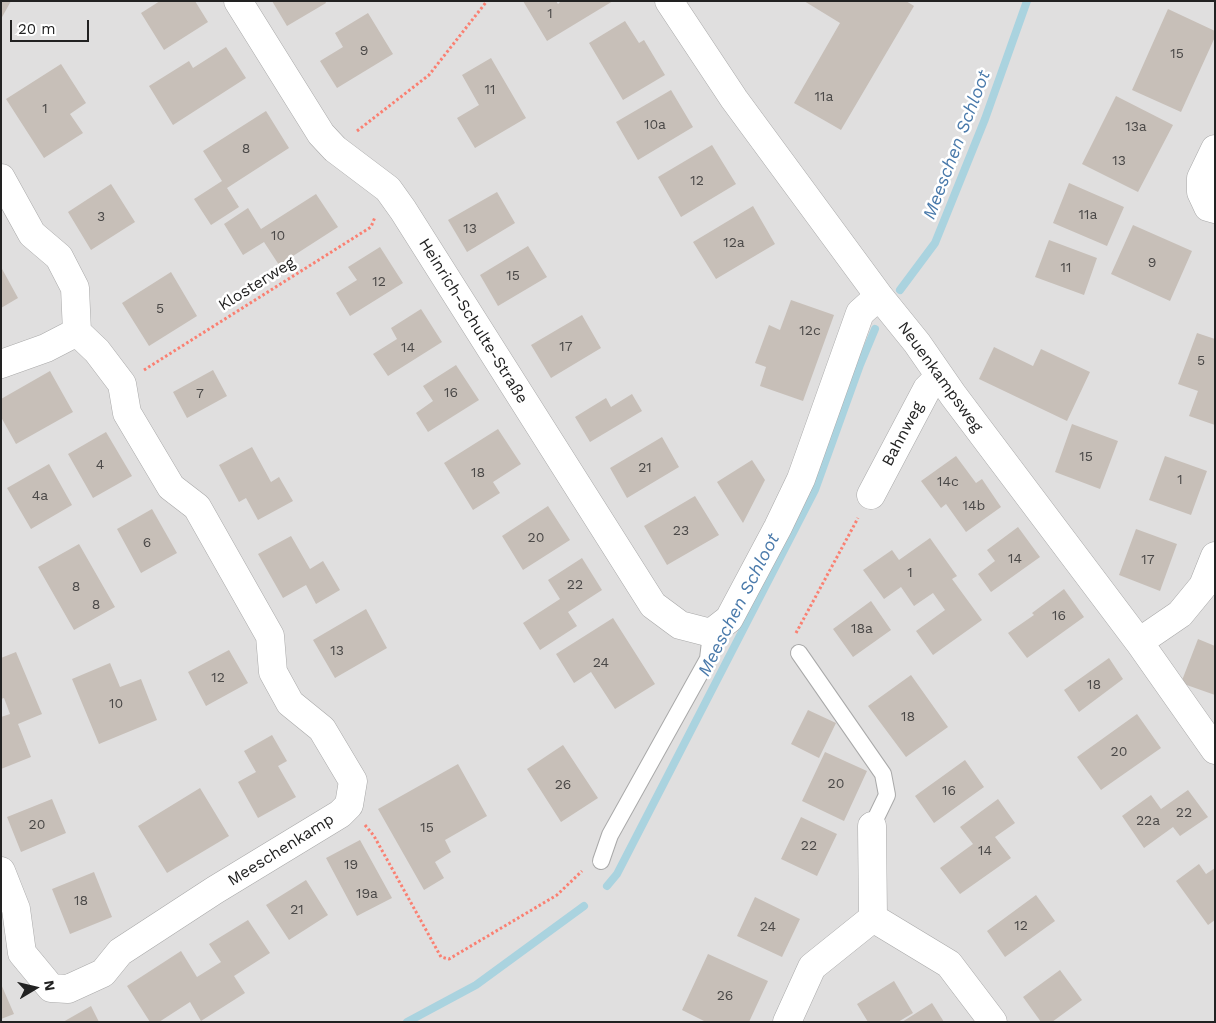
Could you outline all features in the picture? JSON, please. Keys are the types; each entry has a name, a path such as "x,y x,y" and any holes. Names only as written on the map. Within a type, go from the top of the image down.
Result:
{"street":[{"name":"Heinrich-Schulte-Straße","path":"238,1 321,134 335,149 388,189 653,605 680,624 711,633"},
{"name":"Neuenkampsweg","path":"669,1 734,99 879,296 917,343 939,376 1139,642 1215,750"},
{"path":"1215,149 1201,178 1201,192 1208,206 1215,209"},
{"path":"1,178 32,234 59,257 75,288 77,332 46,348 1,364"},
{"path":"711,633 729,619 778,527 801,479 860,313 879,296"},
{"name":"Meeschenkamp","path":"1,871 16,908 22,953 51,988 68,989 103,973 120,952 215,890 340,814 349,805 354,781 322,729 290,703 274,672 270,636 197,508 171,487 127,413 122,384 97,351 77,332"},
{"name":"Bahnweg","path":"871,495 927,389 939,376"},
{"path":"1139,642 1180,614 1202,586 1215,556"},
{"path":"872,826 873,918"},
{"path":"787,1022 812,967 873,918"},
{"path":"873,918 949,964 993,1022"}],"lane":[{"path":"601,861 610,835 708,659 711,633"},
{"path":"799,653 883,774 888,795 872,826"}],"path":[{"path":"335,149 429,75 487,1"},
{"name":"Klosterweg","path":"122,384 370,227 388,189"},
{"path":"799,653 794,646 797,630 871,495"},
{"path":"349,805 374,836 441,957 449,959 557,896 586,868 601,861"}],"shaded area":[{"path":"1,1 1215,1 1215,1022 1,1022"}],"building":[{"path":"1,1 11,1 1,19"},
{"path":"160,1 195,1 208,22 164,50 141,13"},
{"path":"272,1 325,1 326,3 287,26"},
{"path":"523,1 556,1 558,4 561,1 613,1 547,41"},
{"path":"804,1 906,1 914,6 841,130 794,103 840,23"},
{"path":"1168,9 1215,31 1215,37 1181,112 1132,90"},
{"path":"368,13 393,54 337,88 320,61 343,47 335,33"},
{"path":"625,21 639,43 644,40 665,75 623,100 589,43"},
{"path":"226,47 246,78 173,125 149,86 189,61 193,68"},
{"path":"491,58 526,118 475,148 457,118 479,105 462,75"},
{"path":"61,64 86,103 70,114 83,133 44,158 6,99"},
{"path":"671,90 693,127 638,160 616,122"},
{"path":"1116,96 1173,125 1138,192 1082,164"},
{"path":"266,111 289,148 227,188 239,207 211,225 194,199 222,181 203,151"},
{"path":"712,145 736,184 681,217 658,177"},
{"path":"1069,183 1124,207 1107,246 1053,223"},
{"path":"111,184 135,222 91,250 68,212"},
{"path":"497,192 515,223 467,252 448,220"},
{"path":"316,194 338,227 279,265 264,242 243,255 224,224 248,208 261,229"},
{"path":"753,206 775,244 716,279 693,242"},
{"path":"1133,225 1192,251 1170,301 1111,274"},
{"path":"1049,240 1097,258 1084,295 1035,277"},
{"path":"528,246 547,277 498,306 480,275"},
{"path":"380,247 403,283 350,316 336,293 357,280 348,267"},
{"path":"1,267 18,298 1,308"},
{"path":"171,272 197,316 149,346 122,303"},
{"path":"791,300 834,315 803,401 760,386 766,367 755,363 769,325 780,330"},
{"path":"421,309 442,342 388,376 373,354 397,339 391,328"},
{"path":"582,315 601,348 551,378 531,345"},
{"path":"1197,333 1215,339 1215,425 1189,416 1198,391 1178,384"},
{"path":"994,347 1033,366 1041,349 1090,372 1067,421 979,379"},
{"path":"456,365 479,400 428,432 416,413 433,401 423,386"},
{"path":"213,370 227,396 187,418 173,392"},
{"path":"50,371 73,412 16,444 1,417 1,399"},
{"path":"632,394 642,411 590,442 575,417 606,398 611,407"},
{"path":"1072,424 1118,441 1100,489 1055,472"},
{"path":"498,429 521,464 493,482 500,493 473,510 444,463"},
{"path":"106,432 132,476 93,498 68,454"},
{"path":"662,437 679,467 627,498 610,468"},
{"path":"252,447 271,482 279,477 293,501 258,520 246,498 239,502 219,465"},
{"path":"956,456 976,483 982,479 1001,507 966,532 946,504 941,508 921,481"},
{"path":"1165,456 1207,471 1191,515 1149,500"},
{"path":"752,460 765,480 743,523 717,482"},
{"path":"49,464 72,505 31,529 7,488"},
{"path":"695,496 719,535 667,565 644,526"},
{"path":"548,506 570,540 523,570 502,536"},
{"path":"152,509 177,553 141,573 117,529"},
{"path":"1018,527 1040,557 991,592 978,574 995,561 987,550"},
{"path":"1136,529 1177,544 1160,591 1119,575"},
{"path":"291,536 310,569 323,561 340,590 316,604 306,585 283,598 258,554"},
{"path":"930,538 957,576 952,579 982,620 933,655 916,631 945,610 933,593 914,606 901,587 884,599 863,570 892,550 899,560"},
{"path":"79,544 115,607 74,630 38,567"},
{"path":"582,558 602,590 568,612 577,626 540,650 523,623 560,599 548,580"},
{"path":"1064,589 1084,617 1027,658 1008,633 1034,615 1032,613"},
{"path":"871,601 891,630 853,657 833,629"},
{"path":"366,609 387,648 335,678 313,640"},
{"path":"613,618 655,684 615,709 591,672 574,683 556,654"},
{"path":"1198,639 1215,646 1215,695 1181,683"},
{"path":"229,650 248,683 206,706 188,672"},
{"path":"16,652 42,714 18,724 31,757 1,769 1,717 10,714 4,698 1,699 1,658"},
{"path":"1109,658 1123,679 1079,712 1064,690"},
{"path":"110,663 120,687 141,679 157,720 99,744 72,679"},
{"path":"911,675 948,727 906,757 868,706"},
{"path":"808,710 836,723 819,758 791,744"},
{"path":"1137,714 1161,748 1101,790 1077,757"},
{"path":"272,735 287,761 278,766 296,797 258,818 238,782 256,772 244,751"},
{"path":"563,745 598,798 561,822 527,769"},
{"path":"825,752 867,771 844,821 802,801"},
{"path":"965,760 984,787 934,823 915,796"},
{"path":"458,764 487,816 445,840 451,852 435,862 444,878 424,890 378,809"},
{"path":"200,788 229,836 167,873 138,826"},
{"path":"1188,790 1208,817 1180,836 1173,827 1144,848 1122,816 1151,795 1161,809"},
{"path":"52,799 66,833 21,852 7,817"},
{"path":"998,799 1015,823 995,837 1011,858 960,894 940,868 973,844 960,827"},
{"path":"801,817 837,834 817,876 781,859"},
{"path":"360,840 392,898 357,916 326,858"},
{"path":"1199,864 1206,874 1215,868 1215,920 1208,925 1176,881"},
{"path":"94,872 112,917 70,934 52,889"},
{"path":"306,880 328,915 289,940 266,905"},
{"path":"1036,895 1055,921 1005,957 987,931"},
{"path":"755,897 800,919 782,957 737,936"},
{"path":"248,920 270,953 234,976 245,993 201,1021 190,1002 159,1022 150,1022 127,986 181,951 197,977 221,962 209,944"},
{"path":"708,954 768,981 749,1022 706,1022 682,1010"},
{"path":"1060,970 1082,1000 1052,1022 1041,1022 1023,997"},
{"path":"894,981 913,1013 898,1022 868,1022 857,1004"},
{"path":"1,984 14,1014 1,1019"},
{"path":"932,1003 944,1022 902,1022"},
{"path":"91,1006 99,1022 63,1022"}],"waterway":[{"name":"Meeschen Schloot","path":"900,290 935,243 985,119 1027,1"},
{"name":"Meeschen Schloot","path":"607,886 617,874 815,490 875,329"},
{"name":"Meeschen Schloot","path":"407,1022 476,985 584,906"}]}
